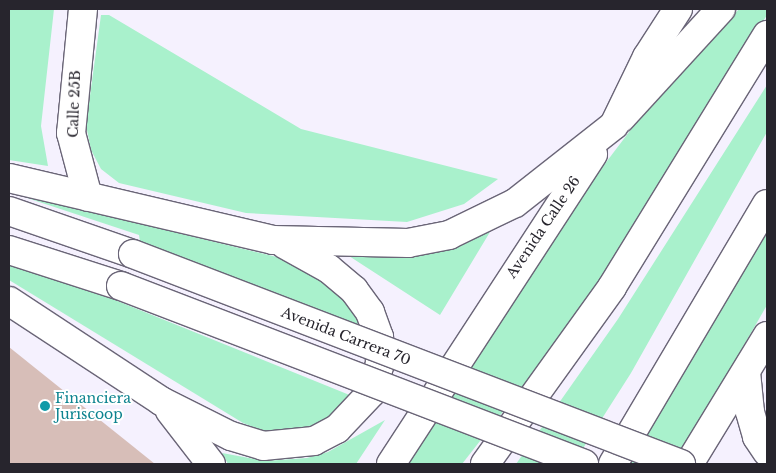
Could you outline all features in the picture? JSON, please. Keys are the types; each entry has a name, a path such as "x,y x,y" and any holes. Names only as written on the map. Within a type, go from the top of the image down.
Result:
{"main road":[{"name":"Calle 25B","path":"83,9 71,133 88,197"},
{"path":"9,178 273,240 408,243 449,234 516,203 614,126 647,58 678,9"},
{"name":"Avenida Calle 26","path":"391,464 523,256 614,126 721,9"},
{"path":"485,464 612,288 767,35"},
{"path":"613,464 767,204"},
{"name":"Avenida Carrera 70","path":"9,211 133,254 682,464"},
{"path":"9,300 161,401 231,436 263,446 284,446 314,441 337,429 371,393 380,363 379,337 370,312 354,290 328,269 273,240"},
{"path":"9,250 121,286 584,464"},
{"path":"689,464 767,336"},
{"path":"746,372 750,412 757,437 767,452"},
{"path":"161,401 208,461"}],"green space":[{"path":"9,9 54,9 41,126 48,166 9,160"},
{"path":"739,9 767,9 767,15 571,325 462,464 402,464 557,227 645,111"},
{"path":"101,15 109,15 301,129 498,179 464,204 407,222 246,213 119,183 101,169 91,150 86,125"},
{"path":"767,85 767,132 631,373 573,464 516,464 618,319"},
{"path":"9,192 281,258 330,281 367,329 140,242 139,235"},
{"path":"767,226 767,305 708,408 673,464 625,464"},
{"path":"490,232 440,315 349,256 439,251"},
{"path":"9,265 115,300 352,396 342,410 318,425 294,433 269,433 243,423 9,280"},
{"path":"385,420 356,464 228,464 222,453 265,461 307,458 328,452"}],"building":[{"name":"Financiera Juriscoop","path":"9,347 155,464 9,464"}],"place":[{"name":"Financiera Juriscoop","path":"45,406"}]}
